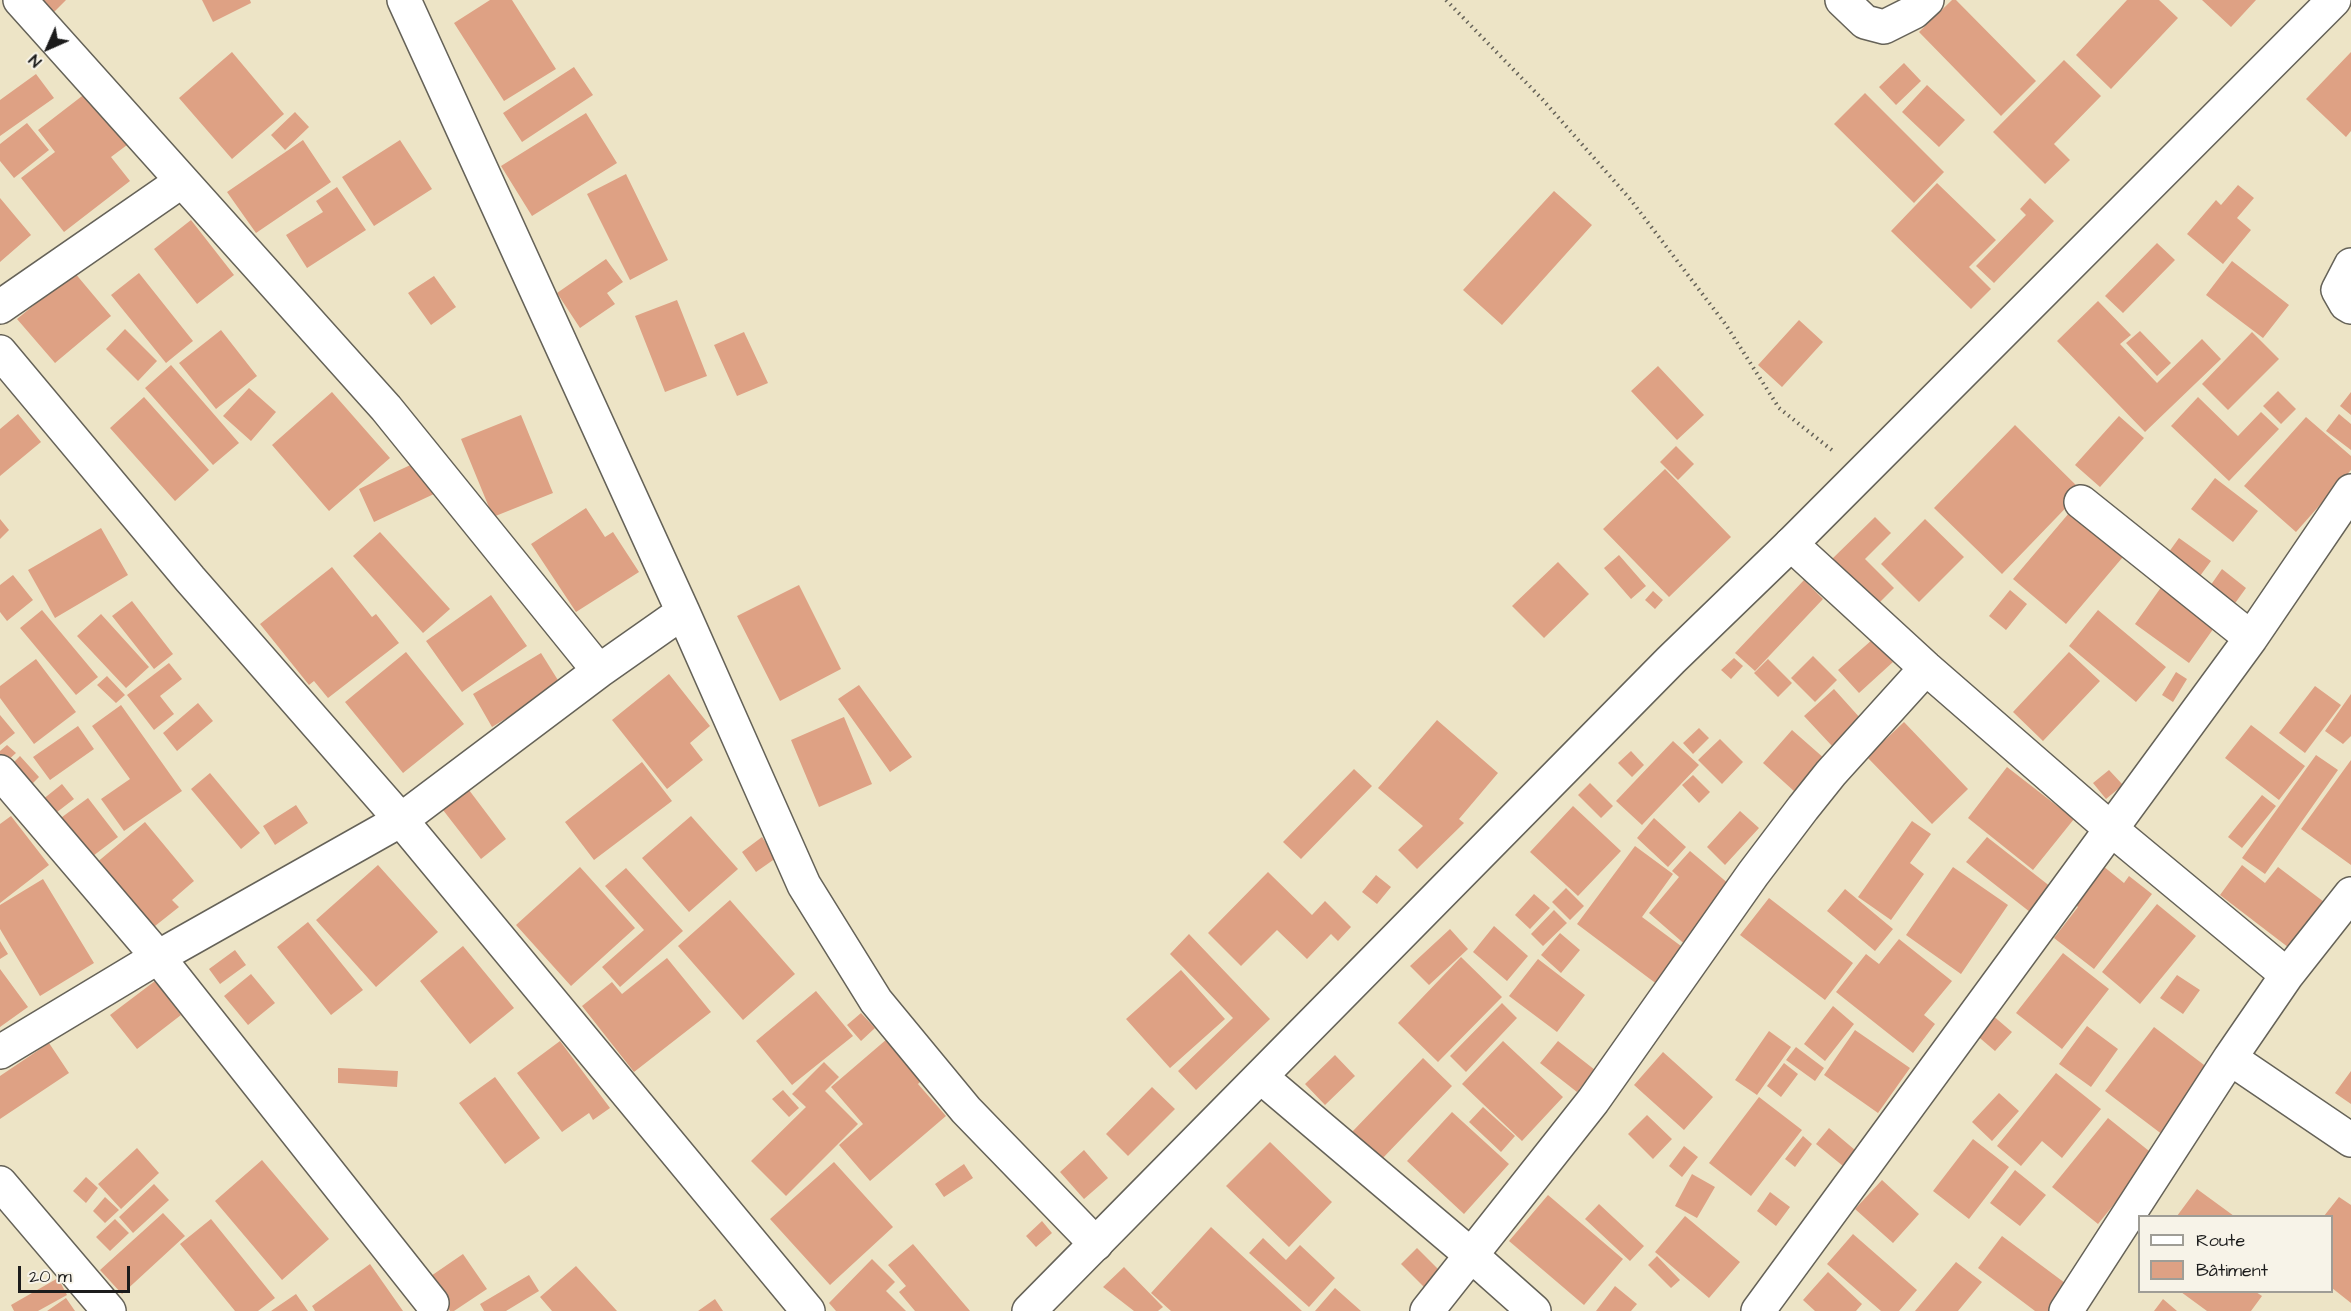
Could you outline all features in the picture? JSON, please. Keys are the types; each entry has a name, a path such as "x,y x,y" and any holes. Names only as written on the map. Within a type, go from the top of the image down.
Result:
{"street":[{"path":"20,0 386,408 599,671"},
{"path":"404,0 683,612 804,885 876,1001 966,1110 1096,1244"},
{"path":"1842,0 1865,21 1884,27 1914,12 1927,0"},
{"path":"1029,1311 1671,660 1791,544 2334,0"},
{"path":"0,307 182,181"},
{"path":"2351,265 2338,290 2346,304 2351,307"},
{"path":"0,352 190,579 401,820 808,1311"},
{"path":"1758,1311 2251,638 2351,491"},
{"path":"2081,502 2251,638"},
{"path":"1791,544 1926,668 2110,829 2287,975"},
{"path":"0,1052 158,957 401,820 599,671 683,612"},
{"path":"1427,1311 1593,1101 1753,874 1803,808 1831,773 1926,668"},
{"path":"0,772 158,957 432,1303"},
{"path":"2066,1311 2230,1058 2287,975 2351,894"},
{"path":"2230,1058 2351,1140"},
{"path":"1261,1077 1534,1311"},
{"path":"0,1183 109,1311"}],"path":[{"path":"1446,0 1544,100 1630,199 1726,325 1779,408 1862,473"}],"building":[{"path":"38,0 66,0 52,14"},
{"path":"202,0 250,0 251,3 213,22"},
{"path":"490,0 512,0 556,69 504,101 454,23"},
{"path":"1952,0 1956,0 2036,81 2001,116 1919,32"},
{"path":"2127,0 2159,0 2178,18 2111,89 2076,55"},
{"path":"2202,0 2256,0 2231,27"},
{"path":"232,52 284,114 232,159 179,98"},
{"path":"2351,52 2351,131 2346,137 2306,99"},
{"path":"2064,60 2101,96 2054,144 2070,160 2045,184 1993,132"},
{"path":"1904,63 1921,81 1896,105 1879,87"},
{"path":"574,67 593,95 522,142 503,113"},
{"path":"36,74 54,98 0,136 0,100"},
{"path":"1927,85 1965,120 1939,147 1902,112"},
{"path":"86,93 127,145 111,157 130,181 64,232 21,178 55,152 38,130"},
{"path":"1865,93 1944,172 1914,203 1834,124"},
{"path":"295,112 309,127 285,150 271,135"},
{"path":"586,113 617,163 532,216 501,166"},
{"path":"27,123 49,150 14,178 0,161 0,144"},
{"path":"303,140 331,182 256,233 227,192"},
{"path":"400,140 432,189 374,226 342,177"},
{"path":"626,174 668,260 630,280 587,194"},
{"path":"1937,183 1996,240 1969,267 1991,289 1971,309 1891,231"},
{"path":"2238,185 2254,198 2237,218 2251,230 2223,264 2187,234 2216,200 2221,205"},
{"path":"337,187 366,230 307,268 286,235 323,212 316,201"},
{"path":"1554,191 1592,225 1502,325 1463,290"},
{"path":"0,198 31,235 0,262"},
{"path":"2030,198 2054,221 1994,283 1976,266 2026,215 2020,209"},
{"path":"191,220 234,275 197,304 154,249"},
{"path":"2157,243 2175,260 2123,313 2105,296"},
{"path":"606,259 623,282 607,293 615,304 580,328 557,293"},
{"path":"2232,261 2289,305 2263,338 2206,295"},
{"path":"74,272 111,316 55,363 17,319"},
{"path":"139,273 193,341 166,363 111,295"},
{"path":"434,276 456,307 431,325 408,293"},
{"path":"677,300 707,376 665,392 635,316"},
{"path":"2098,301 2131,335 2120,344 2157,383 2202,339 2221,359 2145,432 2057,341"},
{"path":"1799,320 1823,342 1782,387 1758,365"},
{"path":"125,329 157,361 138,381 106,349"},
{"path":"221,330 257,376 216,409 179,363"},
{"path":"2140,331 2171,363 2157,376 2126,343"},
{"path":"744,332 768,383 737,396 714,345"},
{"path":"2252,332 2279,359 2228,410 2202,384"},
{"path":"171,365 239,443 213,465 145,388"},
{"path":"1658,366 1704,415 1677,440 1631,391"},
{"path":"249,388 276,412 251,441 223,416"},
{"path":"2278,391 2296,409 2281,424 2263,406"},
{"path":"332,392 390,458 329,511 272,445"},
{"path":"2351,392 2351,415 2340,406"},
{"path":"144,397 209,470 175,501 110,428"},
{"path":"2198,397 2238,436 2261,412 2279,429 2229,481 2171,426"},
{"path":"18,414 41,442 0,476 0,429"},
{"path":"2339,414 2351,424 2351,450 2326,431"},
{"path":"521,415 553,493 493,517 461,439"},
{"path":"2119,416 2144,438 2100,487 2075,465"},
{"path":"2306,417 2351,456 2351,470 2296,532 2244,486"},
{"path":"2015,425 2082,491 2002,574 1934,508"},
{"path":"1676,446 1694,464 1678,480 1660,462"},
{"path":"419,461 434,494 374,522 359,489"},
{"path":"1665,469 1731,537 1669,597 1603,529"},
{"path":"2215,478 2258,511 2233,542 2191,509"},
{"path":"2075,506 2128,551 2066,624 2013,579"},
{"path":"586,508 605,537 613,532 639,572 576,612 531,544"},
{"path":"1875,517 1891,533 1865,559 1894,588 1877,605 1831,560"},
{"path":"0,519 9,530 0,539"},
{"path":"1925,519 1964,557 1919,602 1881,564"},
{"path":"101,528 128,575 55,618 28,570"},
{"path":"380,532 450,609 423,633 353,556"},
{"path":"2179,538 2211,561 2197,580 2166,556"},
{"path":"1619,555 1646,586 1631,599 1604,568"},
{"path":"1558,562 1589,594 1544,638 1512,606"},
{"path":"332,567 372,617 376,614 399,643 328,698 314,681 309,685 260,624"},
{"path":"2222,569 2246,588 2233,606 2208,589"},
{"path":"13,575 33,600 7,621 0,612 0,585"},
{"path":"1804,580 1823,599 1755,671 1735,653"},
{"path":"799,585 841,669 780,701 737,616"},
{"path":"2162,586 2216,625 2189,663 2135,624"},
{"path":"2010,590 2027,604 2006,630 1989,616"},
{"path":"1653,591 1663,600 1655,609 1645,600"},
{"path":"491,595 527,646 462,692 426,641"},
{"path":"132,601 173,654 154,669 112,616"},
{"path":"42,610 98,677 76,695 20,628"},
{"path":"2098,610 2166,667 2136,702 2069,646"},
{"path":"101,614 149,667 126,688 77,636"},
{"path":"1873,639 1893,662 1859,693 1838,670"},
{"path":"406,652 464,724 403,773 345,702"},
{"path":"2069,652 2100,681 2043,741 2013,712"},
{"path":"541,653 561,685 492,727 473,694"},
{"path":"1813,656 1837,680 1815,702 1791,678"},
{"path":"1734,658 1743,666 1731,679 1721,670"},
{"path":"36,659 76,712 34,744 0,698 0,686"},
{"path":"1768,659 1792,683 1778,697 1754,673"},
{"path":"169,663 182,679 160,696 174,714 154,730 127,695"},
{"path":"2176,672 2187,679 2173,702 2162,695"},
{"path":"669,674 710,726 690,743 703,760 667,789 612,720"},
{"path":"107,676 125,695 116,703 97,685"},
{"path":"859,685 912,757 890,772 838,699"},
{"path":"2315,686 2341,705 2305,753 2279,733"},
{"path":"1834,689 1861,719 1832,746 1804,716"},
{"path":"2351,694 2351,736 2343,744 2325,731"},
{"path":"198,703 213,721 177,751 163,733"},
{"path":"121,705 182,791 124,831 101,799 130,779 92,726"},
{"path":"0,715 15,733 0,745"},
{"path":"844,717 872,784 819,807 791,740"},
{"path":"1437,720 1498,773 1459,819 1464,823 1417,869 1398,850 1423,826 1378,788"},
{"path":"1904,722 1968,789 1932,824 1867,757"},
{"path":"2251,725 2305,766 2279,800 2225,758"},
{"path":"78,726 94,749 50,780 33,757"},
{"path":"1699,728 1709,738 1693,754 1683,743"},
{"path":"1792,730 1825,759 1795,792 1763,763"},
{"path":"1720,739 1743,762 1722,784 1698,760"},
{"path":"1673,741 1699,765 1642,825 1616,801"},
{"path":"7,745 16,753 6,762 0,756 0,751"},
{"path":"1631,751 1644,765 1632,777 1618,763"},
{"path":"2316,755 2338,770 2265,874 2242,858"},
{"path":"20,756 39,777 28,788 9,767"},
{"path":"2351,760 2351,865 2301,829"},
{"path":"642,762 672,801 594,860 565,822"},
{"path":"2007,767 2074,819 2033,870 1968,818"},
{"path":"1354,769 1372,786 1301,859 1283,842"},
{"path":"2109,770 2123,785 2106,799 2093,783"},
{"path":"210,773 260,833 241,849 191,789"},
{"path":"1693,775 1710,792 1699,803 1682,785"},
{"path":"1590,783 1613,806 1601,818 1578,795"},
{"path":"62,784 74,799 48,819 37,804"},
{"path":"469,790 506,839 481,859 443,810"},
{"path":"2262,795 2276,806 2242,848 2228,837"},
{"path":"88,798 118,837 89,859 58,820"},
{"path":"296,805 308,823 275,845 263,826"},
{"path":"1573,806 1621,851 1578,896 1530,852"},
{"path":"1740,811 1759,828 1725,865 1707,847"},
{"path":"11,816 49,865 0,903 0,824"},
{"path":"691,816 738,869 689,912 642,858"},
{"path":"1654,818 1686,847 1668,867 1637,838"},
{"path":"1912,821 1931,834 1910,863 1924,874 1891,920 1858,897"},
{"path":"145,822 194,881 172,900 179,907 150,930 95,864"},
{"path":"762,837 776,858 756,872 742,852"},
{"path":"1987,837 2051,887 2030,912 1966,862"},
{"path":"1635,846 1673,874 1642,917 1685,949 1658,985 1577,924"},
{"path":"1690,851 1736,890 1688,947 1649,913 1679,877 1672,871"},
{"path":"378,865 438,932 376,987 316,920"},
{"path":"2242,865 2265,883 2278,867 2332,908 2297,954 2220,895"},
{"path":"2103,866 2124,883 2129,876 2152,894 2094,969 2054,938 2078,907 2074,903"},
{"path":"580,867 635,928 571,986 516,925"},
{"path":"1953,867 2008,905 1961,974 1906,935"},
{"path":"626,868 683,931 620,987 602,967 644,930 605,886"},
{"path":"1268,872 1312,915 1325,901 1351,927 1338,941 1331,934 1307,959 1277,930 1241,966 1208,933"},
{"path":"1376,875 1391,887 1377,904 1362,892"},
{"path":"43,879 94,963 40,996 0,929 0,905"},
{"path":"1566,888 1584,906 1570,920 1552,902"},
{"path":"1845,889 1893,929 1875,951 1827,911"},
{"path":"1534,894 1550,908 1530,929 1515,915"},
{"path":"1769,898 1853,963 1825,1000 1740,935"},
{"path":"730,900 795,974 743,1020 678,946"},
{"path":"2157,904 2196,936 2140,1004 2102,972"},
{"path":"1554,910 1567,923 1543,946 1531,934"},
{"path":"308,922 363,990 331,1015 277,947"},
{"path":"1494,926 1528,956 1507,981 1473,952"},
{"path":"1450,929 1468,949 1429,985 1410,966"},
{"path":"1560,933 1580,950 1561,973 1541,955"},
{"path":"1189,934 1270,1019 1196,1090 1178,1071 1233,1018 1170,954"},
{"path":"1899,939 1952,981 1924,1015 1935,1024 1913,1053 1836,992 1866,954 1879,964"},
{"path":"0,941 8,954 0,959"},
{"path":"463,946 514,1008 470,1044 420,981"},
{"path":"235,950 246,965 220,984 209,969"},
{"path":"2063,953 2109,989 2062,1049 2016,1013"},
{"path":"1461,957 1502,997 1438,1062 1398,1023"},
{"path":"667,958 711,1012 634,1072 582,1006 612,982 622,994"},
{"path":"1538,959 1585,995 1557,1032 1509,996"},
{"path":"0,969 28,1007 0,1027"},
{"path":"1181,970 1225,1019 1170,1068 1126,1019"},
{"path":"251,974 275,1003 248,1025 224,996"},
{"path":"2177,975 2200,990 2183,1014 2160,998"},
{"path":"155,981 181,1015 137,1049 110,1015"},
{"path":"816,991 853,1036 792,1085 756,1041"},
{"path":"1502,1003 1517,1018 1466,1072 1450,1056"},
{"path":"1833,1006 1854,1024 1825,1061 1804,1044"},
{"path":"861,1013 875,1028 861,1041 847,1025"},
{"path":"1991,1014 2012,1032 1995,1051 1974,1033"},
{"path":"2087,1026 2118,1049 2091,1087 2059,1064"},
{"path":"2154,1027 2212,1071 2163,1135 2105,1091"},
{"path":"1855,1030 1910,1068 1878,1113 1824,1075"},
{"path":"1769,1031 1791,1047 1757,1095 1735,1080"},
{"path":"887,1039 922,1080 918,1084 946,1116 870,1181 839,1145 863,1124 831,1087"},
{"path":"560,1041 610,1108 593,1120 589,1113 562,1132 517,1073"},
{"path":"1503,1041 1563,1097 1522,1141 1462,1084"},
{"path":"1558,1041 1595,1070 1577,1092 1540,1063"},
{"path":"49,1043 69,1073 0,1119 0,1076"},
{"path":"1796,1047 1824,1068 1815,1081 1786,1060"},
{"path":"1663,1052 1713,1097 1684,1130 1634,1085"},
{"path":"1335,1055 1355,1076 1325,1105 1305,1084"},
{"path":"1423,1058 1452,1086 1381,1160 1352,1132"},
{"path":"824,1062 839,1077 825,1091 858,1124 786,1196 751,1161 806,1107 792,1094"},
{"path":"1784,1063 1798,1074 1781,1097 1767,1086"},
{"path":"338,1068 398,1071 397,1087 338,1083"},
{"path":"2351,1071 2351,1104 2335,1093"},
{"path":"2056,1073 2101,1109 2062,1158 2042,1141 2021,1166 1997,1146"},
{"path":"495,1077 540,1138 505,1164 459,1103"},
{"path":"1152,1087 1175,1109 1128,1156 1106,1134"},
{"path":"783,1090 799,1108 789,1117 772,1099"},
{"path":"1999,1093 2019,1111 1992,1141 1972,1122"},
{"path":"1759,1097 1802,1130 1751,1196 1709,1163"},
{"path":"1483,1107 1515,1136 1501,1152 1469,1122"},
{"path":"1452,1112 1509,1164 1464,1214 1407,1161"},
{"path":"1647,1115 1672,1139 1653,1159 1628,1134"},
{"path":"2108,1118 2154,1155 2098,1224 2052,1187"},
{"path":"1829,1128 1855,1150 1843,1166 1816,1144"},
{"path":"1803,1136 1812,1144 1795,1167 1785,1159"},
{"path":"1973,1139 2009,1167 1969,1219 1933,1191"},
{"path":"1270,1142 1332,1202 1289,1247 1226,1186"},
{"path":"1684,1146 1698,1157 1682,1177 1669,1166"},
{"path":"137,1148 159,1173 121,1209 98,1184"},
{"path":"1084,1150 1108,1178 1084,1199 1060,1172"},
{"path":"262,1160 329,1239 282,1280 215,1201"},
{"path":"834,1162 893,1227 830,1285 770,1219"},
{"path":"964,1164 973,1178 944,1197 935,1184"},
{"path":"2015,1170 2046,1195 2020,1226 1990,1203"},
{"path":"1692,1174 1715,1187 1697,1218 1675,1206"},
{"path":"86,1177 98,1188 86,1203 73,1191"},
{"path":"1882,1180 1919,1214 1893,1243 1855,1209"},
{"path":"154,1184 169,1200 133,1233 119,1217"},
{"path":"2197,1189 2233,1215 2178,1215"},
{"path":"1770,1192 1790,1207 1776,1226 1757,1211"},
{"path":"1548,1195 1623,1259 1584,1305 1509,1241"},
{"path":"105,1197 119,1210 105,1223 93,1211"},
{"path":"2339,1197 2351,1205 2351,1303 2333,1289 2333,1215 2325,1215"},
{"path":"1599,1204 1644,1246 1630,1261 1585,1219"},
{"path":"163,1213 185,1236 122,1294 100,1270"},
{"path":"1685,1216 1740,1262 1709,1298 1655,1252"},
{"path":"115,1219 129,1233 110,1251 96,1237"},
{"path":"211,1219 275,1298 258,1311 235,1311 180,1244"},
{"path":"1042,1221 1052,1233 1036,1247 1026,1236"},
{"path":"1211,1227 1302,1311 1171,1311 1151,1293"},
{"path":"1853,1234 1917,1290 1899,1311 1881,1311 1827,1264"},
{"path":"2002,1236 2069,1286 2050,1311 2035,1311 1978,1268"},
{"path":"1263,1238 1286,1260 1300,1245 1335,1278 1309,1307 1249,1253"},
{"path":"913,1244 970,1311 915,1311 899,1292 906,1286 888,1265"},
{"path":"1417,1248 1441,1272 1425,1288 1401,1264"},
{"path":"463,1254 487,1289 454,1311 450,1311 428,1278"},
{"path":"1657,1256 1680,1280 1671,1288 1648,1265"},
{"path":"872,1259 895,1282 886,1291 906,1311 836,1311 829,1303"},
{"path":"1956,1262 1982,1282 1958,1311 1915,1311"},
{"path":"370,1264 403,1311 315,1311 312,1306"},
{"path":"576,1266 617,1311 552,1311 540,1297"},
{"path":"1124,1267 1163,1307 1158,1311 1134,1311 1103,1287"},
{"path":"1828,1272 1862,1304 1856,1311 1815,1311 1803,1300"},
{"path":"529,1275 539,1291 506,1311 484,1311 480,1304"},
{"path":"58,1278 67,1295 38,1311 14,1311 11,1305"},
{"path":"1615,1286 1637,1304 1631,1311 1596,1311"},
{"path":"1335,1288 1361,1311 1315,1311"},
{"path":"2182,1293 2258,1293 2262,1296 2251,1311 2207,1311"},
{"path":"296,1294 308,1311 271,1311"},
{"path":"66,1298 75,1311 47,1311"},
{"path":"715,1299 723,1311 698,1311"},
{"path":"2163,1299 2177,1311 2154,1311"}]}
